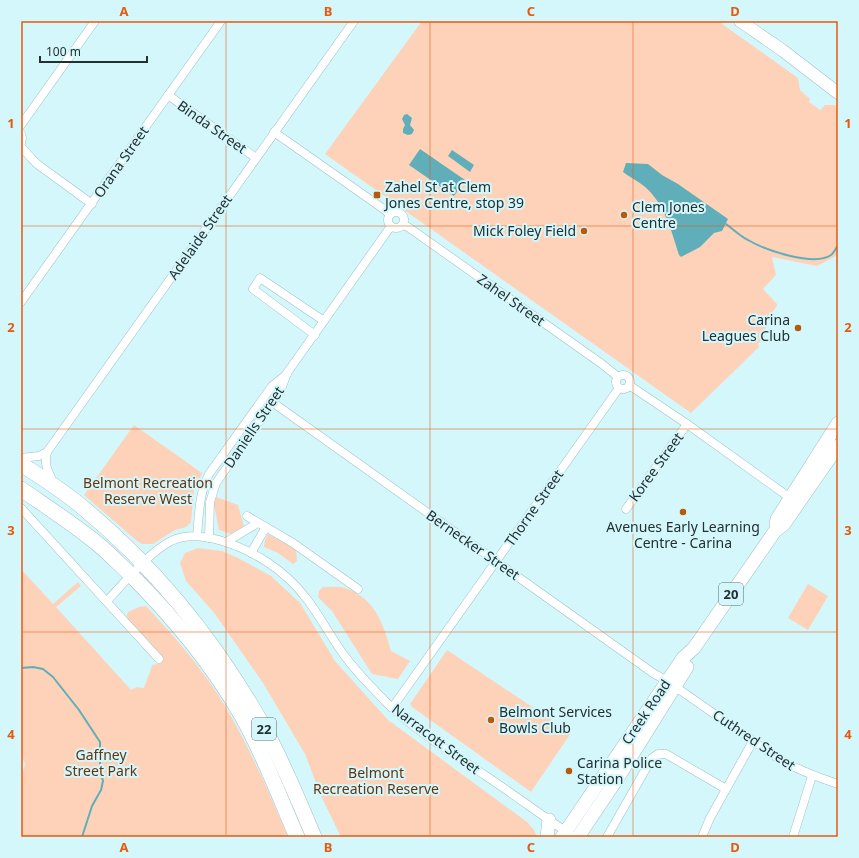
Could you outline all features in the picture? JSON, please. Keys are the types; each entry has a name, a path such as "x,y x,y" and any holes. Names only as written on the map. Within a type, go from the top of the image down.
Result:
{"highway":[{"name":"22","path":"21,464 80,505 144,563 199,628 245,696 276,752 314,837"},
{"name":"22","path":"21,489 89,537 116,560 170,616 195,646 219,679 255,741 297,837"}],"main road":[{"path":"740,21 782,50 838,93"},
{"name":"Creek Road","path":"795,501 838,423"},
{"name":"Creek Road","path":"567,835 671,684 689,663 694,648 775,531 777,519 795,501 838,446"},
{"name":"Creek Road","path":"578,837 619,776 671,684"},
{"path":"547,837 549,820"}],"street":[{"path":"21,125 95,21"},
{"name":"Orana Street","path":"21,302 221,21"},
{"name":"Adelaide Street","path":"47,452 354,21"},
{"name":"Binda Street","path":"168,95 256,158"},
{"path":"274,132 390,215"},
{"path":"21,134 21,143"},
{"path":"21,147 37,164 92,204"},
{"path":"396,212 402,215 404,218 402,225 395,228 391,226 388,219 390,215 396,212"},
{"name":"Zahel Street","path":"402,225 408,227 447,254 602,364 618,377"},
{"name":"Daniells Street","path":"209,538 210,502 216,483 280,392 288,373 391,226"},
{"path":"315,335 253,289 260,278 324,321"},
{"name":"Daniells Street","path":"197,536 202,488 209,474 272,386 288,373"},
{"path":"622,375 627,376 630,381 629,385 624,389 619,388 616,382 618,377 622,375"},
{"path":"629,385 687,424 795,501"},
{"name":"Thorne Street","path":"392,708 619,388"},
{"name":"Bernecker Street","path":"272,402 653,673 671,684"},
{"name":"Koree Street","path":"626,509 687,424"},
{"path":"21,458 39,456 47,452"},
{"path":"47,452 45,461 46,468 55,487"},
{"path":"21,508 33,519 159,659"},
{"path":"247,516 293,543 358,589"},
{"path":"226,542 262,525"},
{"path":"251,553 262,525"},
{"path":"107,601 131,575 161,547 186,536 209,538"},
{"name":"Narracott Street","path":"209,538 226,542 251,553 270,564 300,590 346,658 392,708 422,732 549,820 567,835"},
{"name":"Cuthred Street","path":"671,684 791,766 812,776 838,784"},
{"path":"702,837 710,818 754,741"},
{"path":"607,837 652,758 658,754 666,754 726,789"},
{"path":"793,837 812,776"}],"green space":[{"name":"Clem Jones Centre","path":"422,21 718,21 798,78 800,90 810,99 809,102 820,110 825,105 834,105 838,107 838,255 817,266 772,257 776,275 763,289 777,304 767,321 765,341 758,343 759,347 691,413 325,154"},
{"name":"Belmont Recreation Reserve West","path":"134,425 202,473 194,490 191,522 186,527 175,530 153,544 142,544 136,540 84,495"},
{"path":"216,497 238,505 244,527 234,535 219,530 214,504"},
{"path":"268,534 296,550 297,561 293,564 278,553 264,547"},
{"name":"Belmont Recreation Reserve","path":"198,548 222,551 271,576 300,603 335,661 388,720 527,822 534,830 537,837 341,837 321,796 305,754 263,683 215,614 186,581 180,563 185,553"},
{"name":"Gaffney Street Park","path":"21,569 53,604 78,582 81,586 56,607 131,690 137,687 144,688 152,666 162,659 126,618 128,612 139,607 146,606 188,654 225,706 251,754 288,837 21,837 21,780 25,764 21,752"},
{"path":"808,584 828,596 808,630 788,618"},
{"path":"323,587 345,588 355,592 371,605 381,621 391,651 410,661 398,679 372,674 332,611 318,597 319,591"},
{"name":"Belmont Services Bowls Club","path":"447,650 571,733 531,792 412,707 410,704"}],"water":[{"path":"407,114 412,118 410,125 414,130 412,134 408,135 403,133 405,125 402,119 404,115"},
{"path":"420,149 465,180 454,196 409,165"},
{"path":"452,150 474,165 470,172 448,156"},
{"path":"626,163 648,164 728,219 722,231 714,233 700,247 681,257 662,209 644,186 623,172"}],"waterway":[{"path":"726,224 742,237 766,248 790,256 813,259 823,258 831,255 838,245"},
{"path":"21,668 33,667 43,669 53,677 79,710 100,742 100,770 103,781 101,790 92,806 82,837"}],"place":[{"name":"Zahel St at Clem Jones Centre, stop 39","path":"377,195"},
{"name":"Clem Jones Centre","path":"624,215"},
{"name":"Mick Foley Field","path":"584,231"},
{"name":"Carina Leagues Club","path":"798,328"},
{"name":"Avenues Early Learning Centre - Carina","path":"683,512"},
{"name":"Belmont Services Bowls Club","path":"491,720"},
{"name":"Carina Police Station","path":"569,771"}]}
